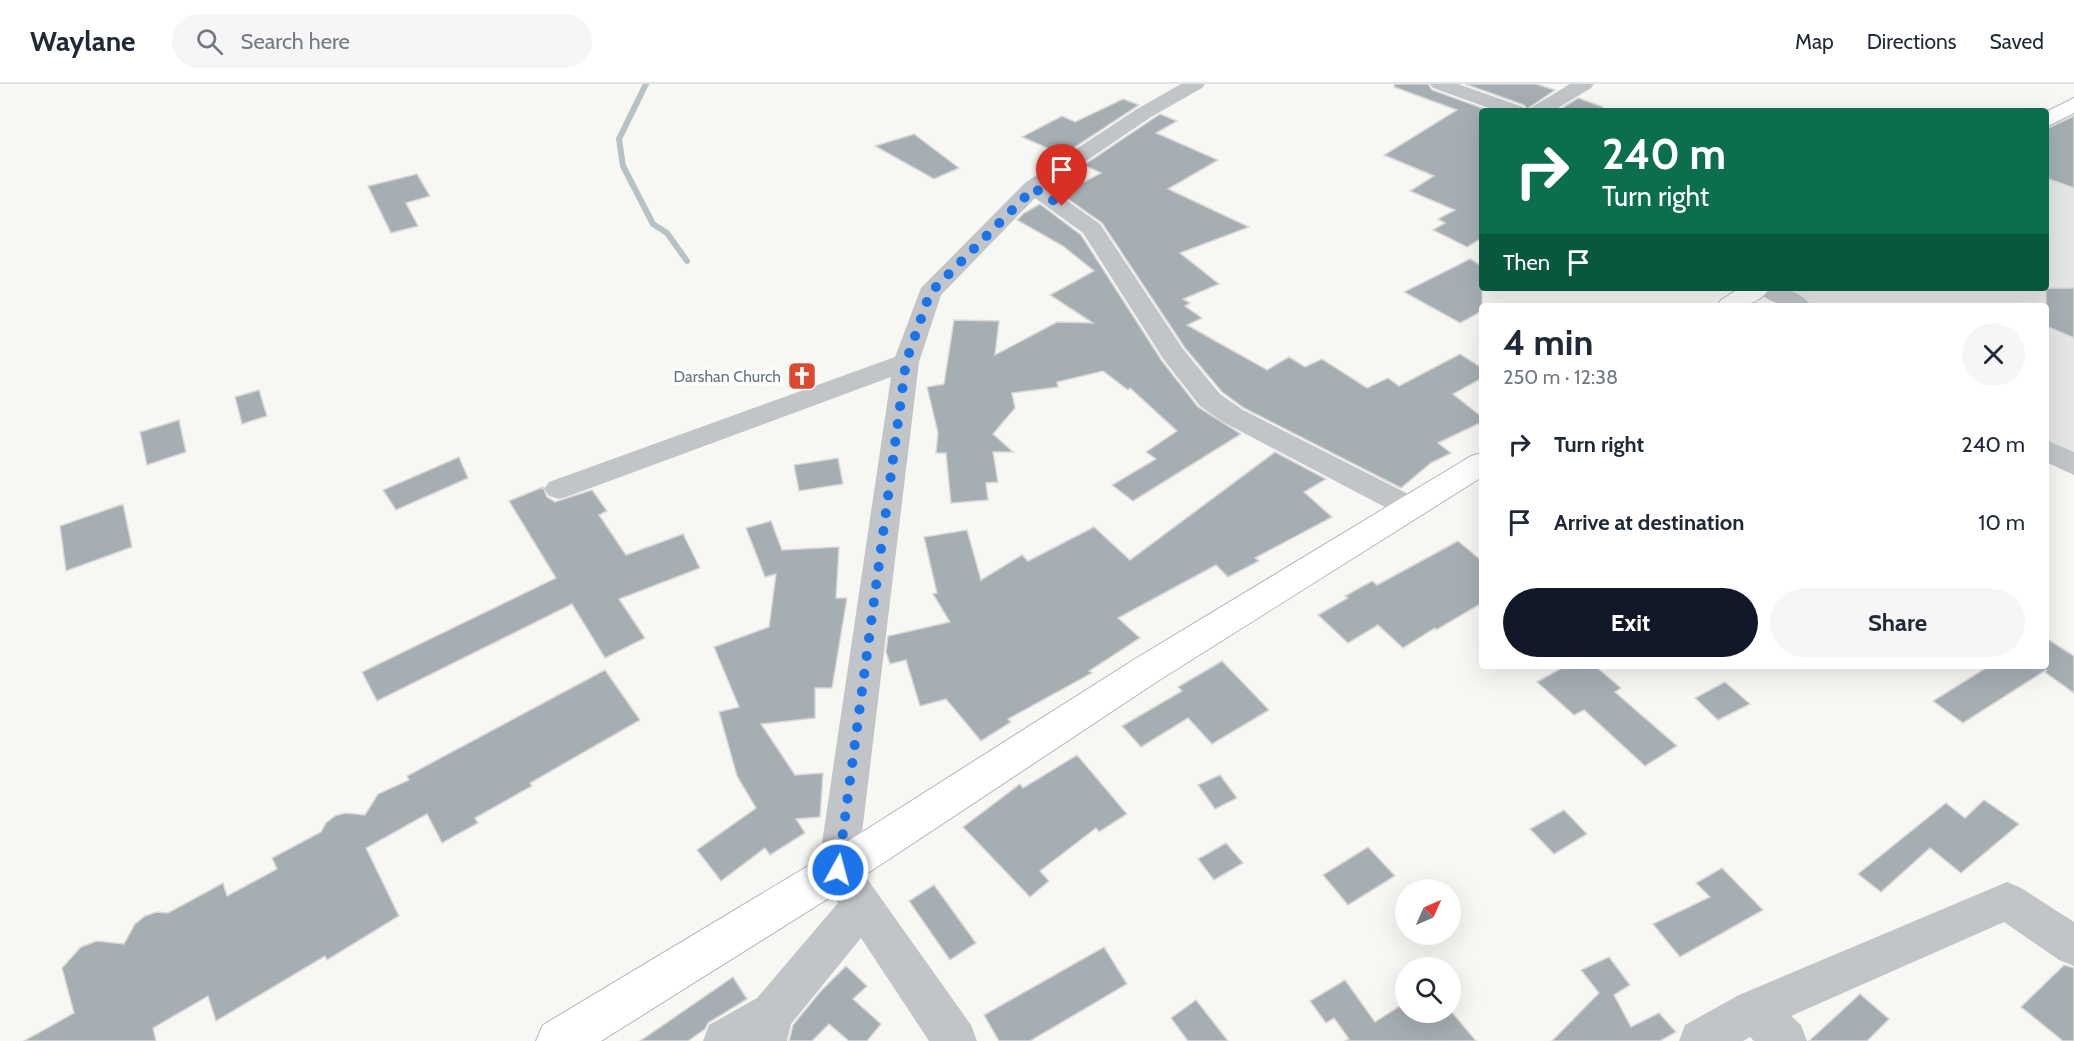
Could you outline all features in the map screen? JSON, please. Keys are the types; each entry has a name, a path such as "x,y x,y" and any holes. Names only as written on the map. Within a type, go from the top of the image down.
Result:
{"main road":[{"path":"2049,119 2074,104"},
{"path":"1735,303 1753,291"},
{"path":"559,1041 838,870 1148,669 1479,465"}],"street":[{"path":"955,1041 838,870 906,362 930,293 1034,188 1144,113 1195,84"},
{"path":"1440,84 1508,108"},
{"path":"1544,108 1584,84"},
{"path":"1034,188 1092,229 1173,354 1210,400 1233,416 1410,508"},
{"path":"1773,291 1794,303"},
{"path":"559,489 906,362"},
{"path":"2049,451 2074,465"},
{"path":"1701,1041 1754,1010 2007,901 2074,946"},
{"path":"725,1041 769,1027 862,904"},
{"path":"1754,1010 1785,1041"}],"shaded area":[{"path":"2074,104 2074,465 2049,451 2049,303 1794,303 1773,291 2049,291 2049,119"}],"building":[{"path":"1395,84 1428,84 1432,90 1482,108 1479,108 1479,240 1467,247 1433,230 1445,223 1438,219 1455,210 1410,191 1434,176 1384,155 1457,110 1394,87"},
{"path":"1465,84 1536,84 1555,90 1528,108"},
{"path":"1578,98 1603,107 1603,108 1562,108"},
{"path":"1123,99 1139,105 1063,155 1022,137 1062,116 1075,122"},
{"path":"1160,114 1177,121 1156,133 1218,160 1168,189 1249,227 1180,253 1219,284 1183,299 1190,303 1185,306 1202,318 1187,325 1267,370 1289,357 1305,367 1322,359 1367,388 1388,378 1399,386 1460,354 1479,366 1479,380 1453,394 1479,415 1479,423 1438,443 1451,453 1431,463 1401,488 1244,408 1222,392 1185,348 1102,223 1061,194 1101,173 1084,165"},
{"path":"2074,116 2074,188 2049,179 2049,128"},
{"path":"914,134 959,168 934,179 875,146"},
{"path":"417,174 430,196 406,203 418,226 391,233 368,186"},
{"path":"1040,204 1081,235 1162,361 1198,407 1241,434 1133,501 1112,485 1156,459 1146,452 1177,431 1130,388 1128,390 1103,371 1057,382 1058,387 1012,393 1015,408 993,434 1013,452 993,452 998,482 986,483 988,500 951,503 946,453 936,453 938,433 927,387 944,384 954,320 999,321 995,355 1057,322 1093,323 1050,295 1094,271 1063,246 1017,220"},
{"path":"1470,259 1479,264 1479,291 1482,291 1482,303 1479,303 1479,313 1460,323 1404,292"},
{"path":"2049,288 2074,288 2074,338 2049,327 2049,303 2046,303 2046,291 2049,291"},
{"path":"259,390 267,416 242,424 235,397"},
{"path":"179,420 186,452 147,465 140,432"},
{"path":"1275,452 1326,479 1304,492 1332,517 1255,558 1259,561 1228,577 1216,565 1118,618 1140,638 1089,671 1092,673 1008,719 1011,722 981,741 946,699 920,706 906,660 890,664 886,652 888,636 950,622 933,594 937,593 924,537 967,530 981,580 1022,555 1028,561 1094,527 1130,560"},
{"path":"459,457 468,478 396,510 383,490"},
{"path":"838,458 843,484 799,491 794,465"},
{"path":"543,487 547,497 555,502 592,490 607,511 599,515 626,555 683,534 700,568 619,599 645,638 605,658 572,604 377,701 362,672 556,578 509,501"},
{"path":"123,504 132,547 66,571 60,526"},
{"path":"771,521 782,550 839,547 836,598 847,598 832,688 815,688 815,718 761,724 795,775 823,773 820,817 796,819 805,833 770,855 765,848 721,881 697,850 756,808 737,776 719,712 739,707 714,647 769,627 776,574 765,577 746,528"},
{"path":"1458,541 1479,558 1479,605 1403,648 1378,625 1348,643 1318,615 1372,581 1377,585"},
{"path":"2049,640 2074,656 2074,693 2046,673 2046,670 1963,723 1933,701 1984,669 2049,669"},
{"path":"1222,661 1269,710 1212,744 1188,718 1141,747 1122,726 1182,691 1178,687"},
{"path":"1560,669 1599,669 1621,688 1615,692 1677,746 1645,766 1584,710 1574,715 1537,682"},
{"path":"605,670 640,720 530,783 532,786 475,818 478,823 442,843 427,814 366,848 399,916 327,960 325,956 216,1021 208,996 153,1028 156,1041 24,1041 74,1013 62,968 81,947 97,941 124,944 135,924 145,916 157,912 168,913 223,883 227,896 277,869 272,858 321,832 326,823 335,816 345,813 365,815 378,794 409,780 407,776"},
{"path":"1725,682 1750,704 1718,720 1695,698"},
{"path":"1077,755 1127,814 1099,832 1096,828 1040,871 1049,881 1030,897 963,827 1020,784 1023,788"},
{"path":"1220,775 1237,798 1215,809 1198,785"},
{"path":"1984,800 2019,824 1961,873 1930,848 1881,892 1858,874 1946,803 1965,818"},
{"path":"1564,810 1587,834 1554,854 1530,829"},
{"path":"1226,843 1243,863 1214,880 1198,859"},
{"path":"1368,847 1395,876 1348,905 1323,875"},
{"path":"1722,868 1763,910 1680,957 1653,924 1710,897 1696,883"},
{"path":"934,885 976,943 950,960 909,901"},
{"path":"1104,947 1127,984 1030,1041 999,1041 984,1015"},
{"path":"1609,957 1630,985 1614,995 1631,1027 1659,1013 1676,1032 1660,1041 1552,1041 1599,993 1581,970"},
{"path":"2064,965 2074,968 2074,1041 2063,1041 2021,1007"},
{"path":"846,966 867,986 853,999 881,1024 867,1041 849,1041 829,1024 812,1041 789,1041 793,1025 820,992"},
{"path":"733,977 747,999 708,1023 705,1029 688,1041 640,1041"},
{"path":"1345,980 1375,1022 1395,1009 1395,1023 1461,1023 1476,1041 1345,1041 1349,1039 1334,1018 1326,1023 1310,1001"},
{"path":"1860,994 1889,1019 1867,1041 1809,1041"},
{"path":"1196,1000 1228,1041 1188,1041 1171,1018"}],"waterway":[{"path":"646,84 619,139 623,166 653,224 667,233 687,261"}],"place":[{"name":"Darshan Church","path":"802,376"}],"route":[{"path":"838,870 906,362 930,293 1034,188 1062,206"}]}
